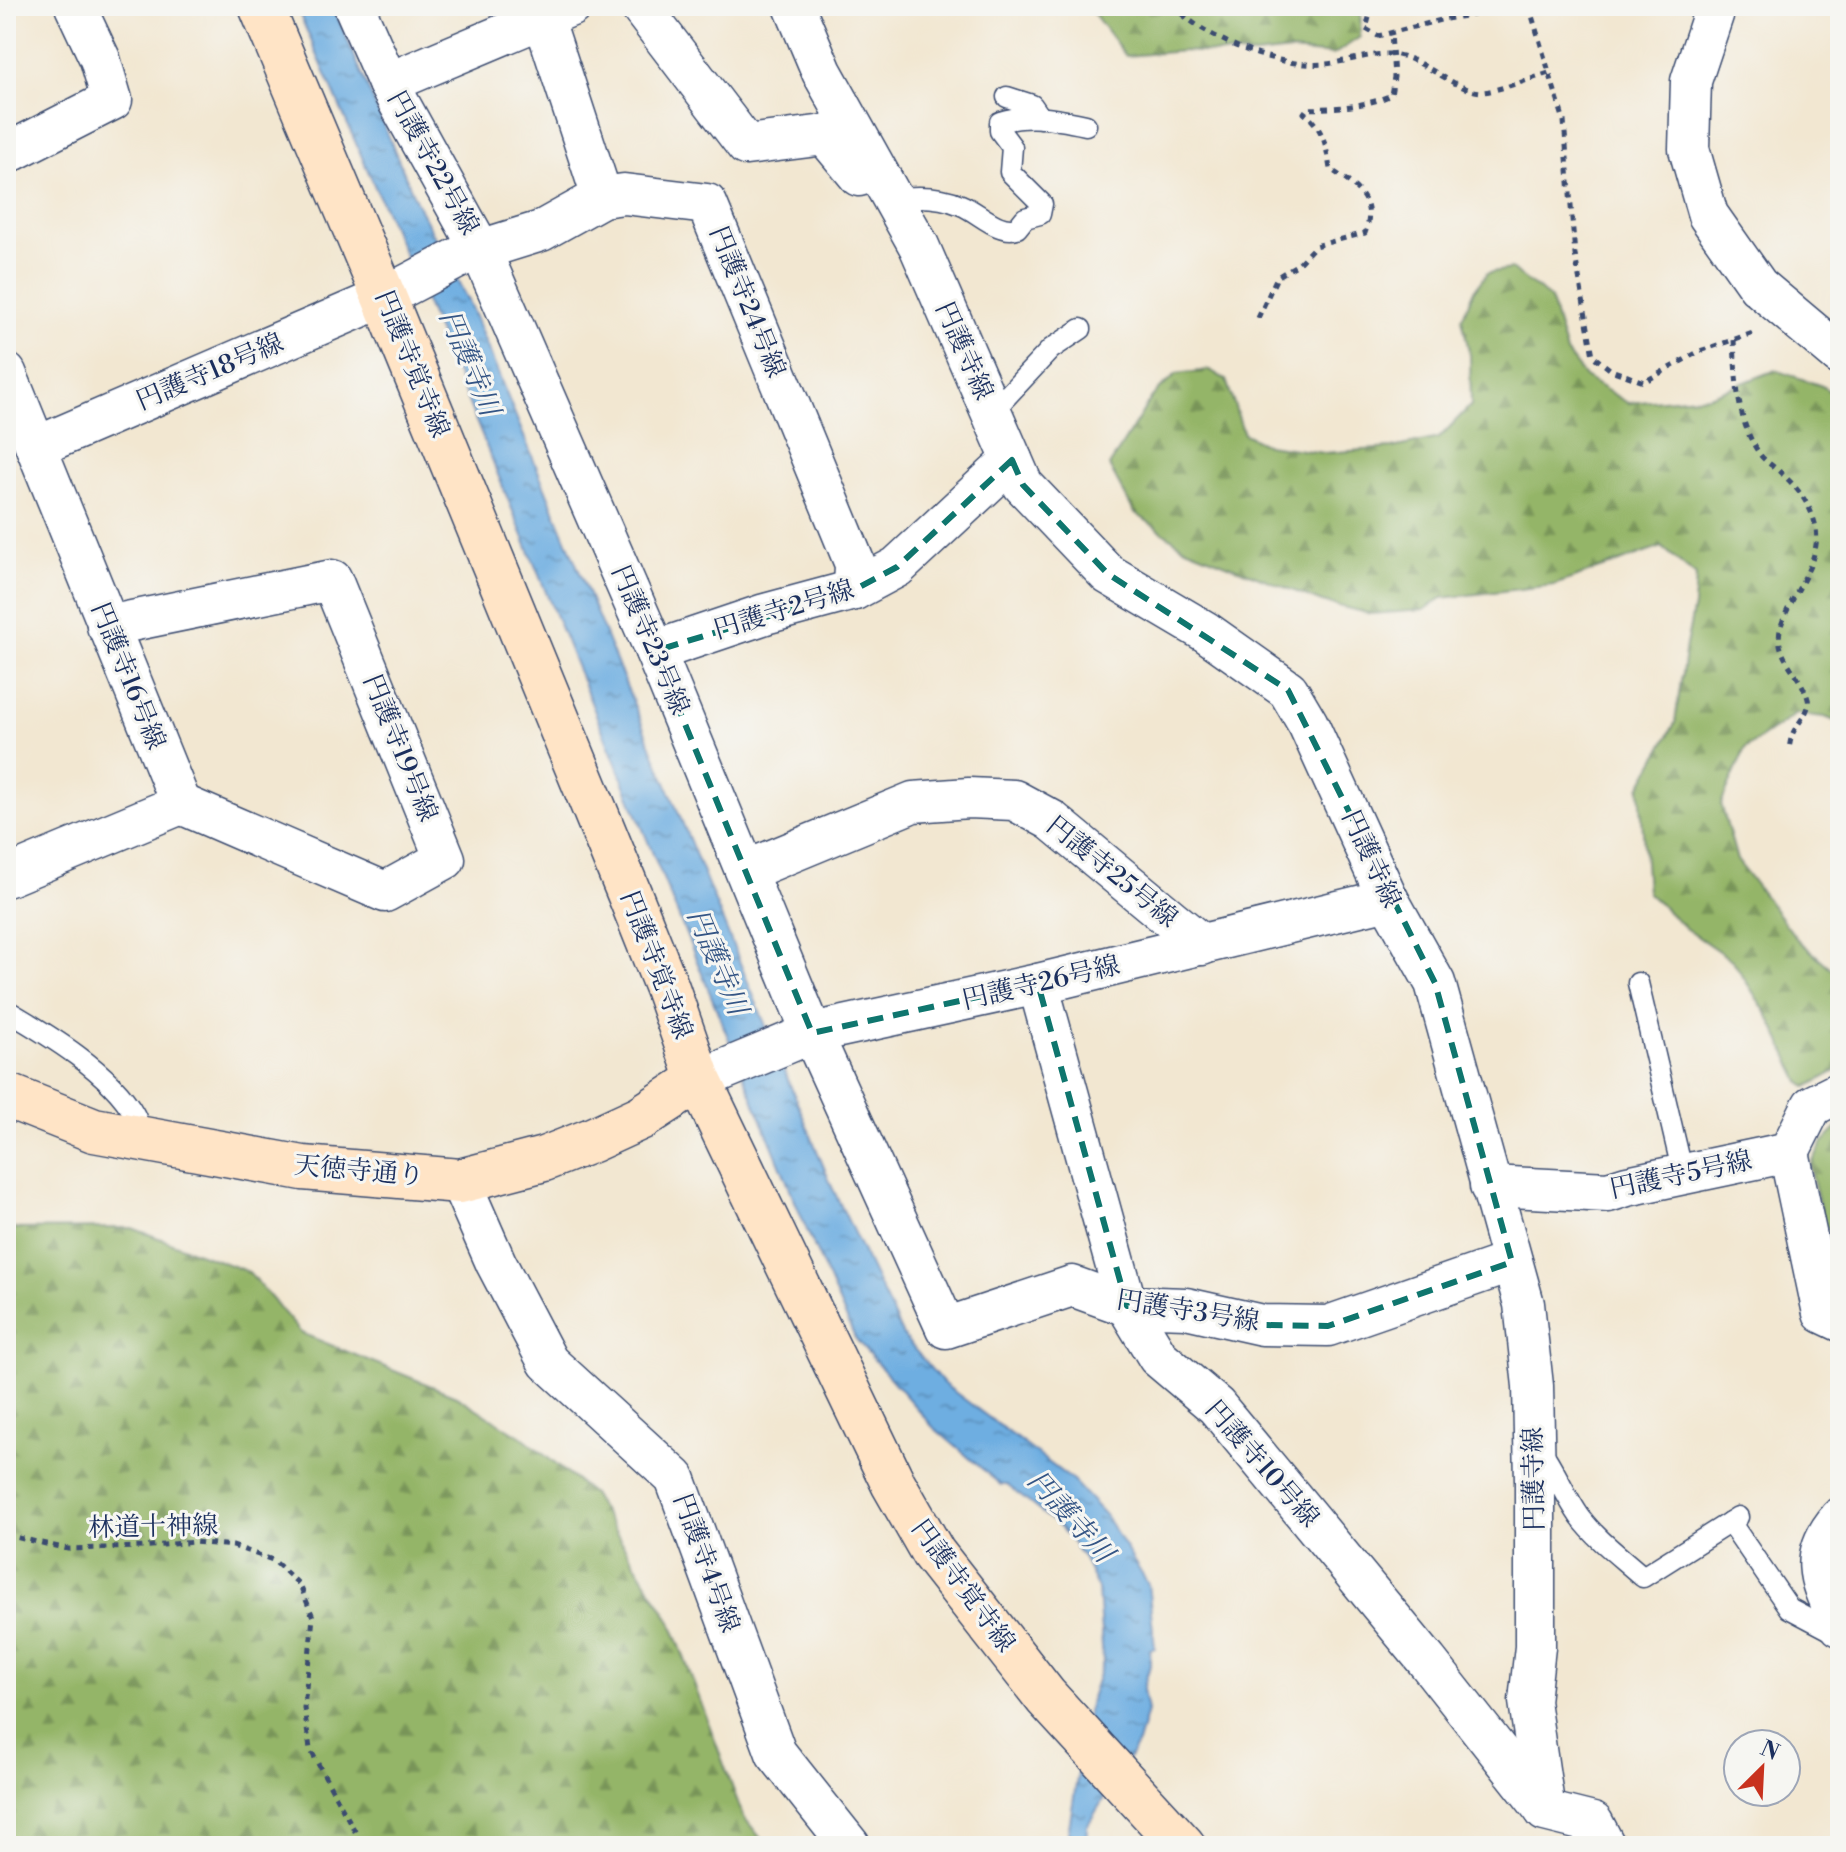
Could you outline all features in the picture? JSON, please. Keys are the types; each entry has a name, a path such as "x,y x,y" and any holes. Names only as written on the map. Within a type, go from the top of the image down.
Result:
{"street":[{"path":"6,154 112,100 100,59 75,6"},
{"name":"円護寺覚寺線","path":"261,6 395,291 667,988 712,1075 893,1483 933,1553 1046,1697 1183,1846"},
{"path":"640,6 746,145 825,135 860,177 890,193"},
{"name":"円護寺線","path":"794,6 822,72 919,246 1023,485 1108,574 1206,632 1288,690 1308,724 1388,899 1435,983 1524,1304 1533,1386 1534,1441 1535,1647 1529,1701 1545,1811"},
{"path":"357,7 388,83"},
{"path":"1713,7 1691,81 1689,149 1708,215 1758,286 1840,354"},
{"path":"557,11 602,197"},
{"name":"円護寺22号線","path":"472,252 388,83 557,11"},
{"name":"円護寺24号線","path":"395,291 472,252 541,231 602,197 624,194 707,204 855,564 854,590"},
{"name":"円護寺23号線","path":"472,252 655,651 746,871 798,1039"},
{"name":"円護寺18号線","path":"36,447 395,291"},
{"name":"円護寺16号線","path":"6,373 181,804"},
{"name":"円護寺2号線","path":"655,651 765,614 854,590 897,567 1012,460"},
{"name":"円護寺19号線","path":"107,626 332,580 445,859 385,892 181,804"},
{"name":"円護寺25号線","path":"746,871 913,802 969,798 1014,800 1051,820 1202,945"},
{"path":"6,877 181,804"},
{"name":"円護寺26号線","path":"712,1075 798,1039 1388,899"},
{"name":"円護寺10号線","path":"1038,984 1127,1306 1158,1357 1216,1406 1427,1661 1545,1811"},
{"name":"円護寺3号線","path":"798,1039 946,1328 1072,1286 1127,1306 1186,1308 1262,1325 1328,1326 1512,1262"},
{"name":"天徳寺通り","path":"6,1095 94,1130 303,1168 460,1181 544,1159 592,1140 642,1117 712,1075"},
{"name":"円護寺5号線","path":"1490,1186 1608,1192 1789,1152 1812,1106 1840,1092"},
{"path":"1789,1152 1823,1313 1840,1321"},
{"name":"円護寺4号線","path":"460,1181 496,1263 548,1362 675,1478 776,1753 850,1846"},
{"path":"1840,1518 1828,1532 1818,1562 1819,1576 1840,1626"},
{"path":"1545,1811 1593,1823 1605,1846"}],"lane":[{"path":"1007,97 1032,105 1041,118"},
{"path":"890,193 959,204 1003,229 1017,228 1025,218 1040,214 1042,204 1010,172 1012,147 1000,131 1000,122 1017,117 1086,125"},
{"path":"991,413 1051,349 1081,329"},
{"path":"1638,983 1683,1174"},
{"path":"6,1010 84,1061 106,1080 134,1113 143,1138"},
{"path":"1527,1332 1542,1331 1548,1374"},
{"path":"1534,1441 1557,1471 1568,1498 1582,1520 1643,1577 1734,1520 1789,1608 1840,1635"}],"path":[{"path":"1173,6 1197,27 1270,58 1297,64 1324,64 1392,54 1411,60 1471,90 1484,92 1549,73"},
{"path":"1372,6 1366,29 1378,36 1477,14 1488,6"},
{"path":"1529,6 1564,121 1575,255 1593,356 1611,370 1644,382 1700,351 1768,328 1792,315"},
{"path":"1258,318 1277,277 1298,264 1315,246 1365,233 1367,208 1362,194 1353,183 1330,169 1325,137 1317,124 1304,113 1307,109 1345,107 1391,95 1394,89 1391,33"},
{"path":"1734,340 1737,397 1746,427 1760,454 1804,497 1818,534 1805,579 1780,629 1780,644 1786,662 1808,699 1808,710 1793,733 1789,749"},
{"name":"林道十神線","path":"6,1535 68,1549 194,1542 233,1546 273,1560 300,1585 313,1617 304,1708 310,1749 363,1846"}],"highlighted area":[{"path":"1012,460 1023,485 1108,574 1288,690 1435,983 1512,1262 1328,1326 1262,1325 1186,1308 1127,1306 1038,984 812,1033 655,651 854,590 897,567"}],"green space":[{"path":"1088,6 1361,6 1360,37 1333,55 1291,51 1255,55 1183,51 1126,56"},
{"path":"1511,269 1550,298 1566,352 1585,377 1628,403 1709,396 1776,370 1822,386 1840,399 1840,723 1825,717 1796,714 1745,749 1721,804 1737,860 1797,939 1840,976 1840,1069 1807,1087 1800,1082 1772,1022 1733,961 1685,928 1647,892 1640,788 1675,723 1696,576 1662,547 1554,585 1442,598 1424,610 1371,614 1322,602 1186,548 1134,512 1109,466 1152,397 1176,374 1210,370 1226,380 1244,434 1267,445 1324,453 1392,448 1439,438 1471,405 1470,356 1462,318 1473,292 1487,273"},
{"path":"1840,1125 1840,1237 1824,1225 1810,1167 1823,1142"},
{"path":"132,1228 249,1272 301,1333 456,1396 525,1439 592,1494 671,1622 743,1816 767,1846 6,1846 6,1229"}],"water":[{"name":"円護寺川","path":"296,6 333,6 416,201 470,305 832,1187 903,1336 944,1384 1072,1480 1105,1515 1148,1584 1155,1648 1150,1649 1150,1665 1143,1690 1147,1711 1138,1743 1087,1826 1086,1846 1066,1846 1089,1704 1103,1662 1098,1589 1083,1557 1061,1528 1007,1485 1001,1485 933,1427 855,1338 806,1228 458,377"}]}
